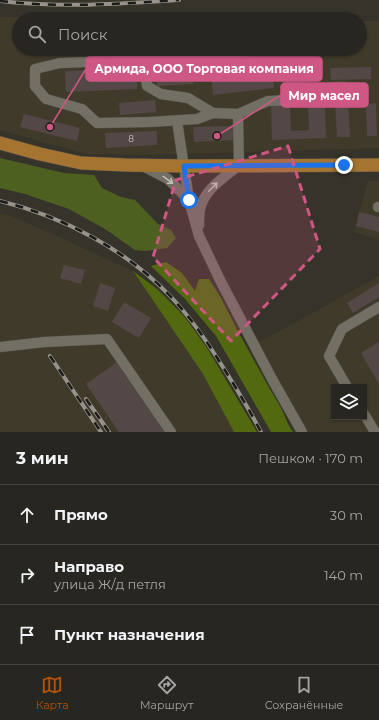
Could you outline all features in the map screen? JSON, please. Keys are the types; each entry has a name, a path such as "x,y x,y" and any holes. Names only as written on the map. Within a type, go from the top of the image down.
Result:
{"main road":[{"path":"0,143 81,163 143,166 379,165"}],"lane":[{"path":"197,56 54,64 34,69 35,86 46,99 82,109 97,123 197,120 213,113 238,114 268,101 326,99"},
{"path":"144,60 147,86 161,94 188,98 213,113"},
{"path":"199,236 200,210 205,196 215,184 240,165 238,114"},
{"path":"177,121 189,200 199,236 235,310 302,432"},
{"path":"143,166 168,179 189,200"},
{"path":"345,384 329,356 342,329 379,307"},
{"path":"0,347 45,342 107,339 171,432"},
{"path":"367,419 375,432"}],"highlighted area":[{"path":"288,146 320,249 231,341 153,257 176,180"}],"shaded area":[{"path":"0,17 12,17 12,56 367,56 367,21 379,21 379,148 151,155 87,154 0,130"},
{"path":"368,181 379,181 379,240 354,232"},
{"path":"0,213 9,215 133,271 203,374 234,432 0,432"},
{"path":"379,276 379,432 297,432 249,348"}],"green space":[{"path":"0,158 64,173 94,175 102,188 121,197 135,200 158,224 171,230 176,238 167,248 145,251 135,250 105,229 69,209 25,194 0,188"},
{"path":"166,262 182,273 195,291 199,279 209,279 221,298 293,432 271,432 216,336 185,299 151,266"},
{"path":"133,271 157,289 184,316 207,348 257,432 234,432 203,374"}],"building":[{"path":"192,66 193,84 157,86 156,67"},
{"path":"271,67 274,88 213,95 211,74"},
{"path":"371,67 371,79 331,80 330,68"},
{"path":"137,68 137,89 66,92 65,71"},
{"path":"321,70 321,81 286,83 285,71"},
{"path":"345,81 345,96 332,96 331,82"},
{"path":"155,100 156,112 120,115 119,103"},
{"path":"348,100 350,137 337,137 335,101"},
{"path":"325,102 326,138 272,140 271,104 290,103 291,131 309,130 308,103"},
{"path":"376,103 377,136 367,136 366,104"},
{"path":"24,114 80,128 77,141 20,127"},
{"path":"234,126 234,140 194,142 193,127"},
{"path":"157,131 157,145 106,148 105,133"},
{"path":"359,212 379,217 379,232 356,226"},
{"path":"64,265 85,270 81,284 60,278"},
{"path":"100,283 115,288 108,311 93,306"},
{"path":"379,283 379,297 353,313 347,303"},
{"path":"124,302 151,318 139,338 112,322"},
{"path":"379,342 379,384 361,353"},
{"path":"117,362 166,432 119,432 86,384"}],"railway":[{"path":"0,1 67,5 179,0"},
{"path":"0,201 48,216 71,226 115,250 154,281 180,306 201,334 235,386 261,432"},
{"path":"50,356 101,432"},
{"path":"86,399 109,432"}],"place":[{"name":"Армида, ООО Торговая компания","path":"50,127"},
{"name":"Мир масел","path":"217,136"}],"route":[{"path":"189,200 184,166 344,165"}]}
